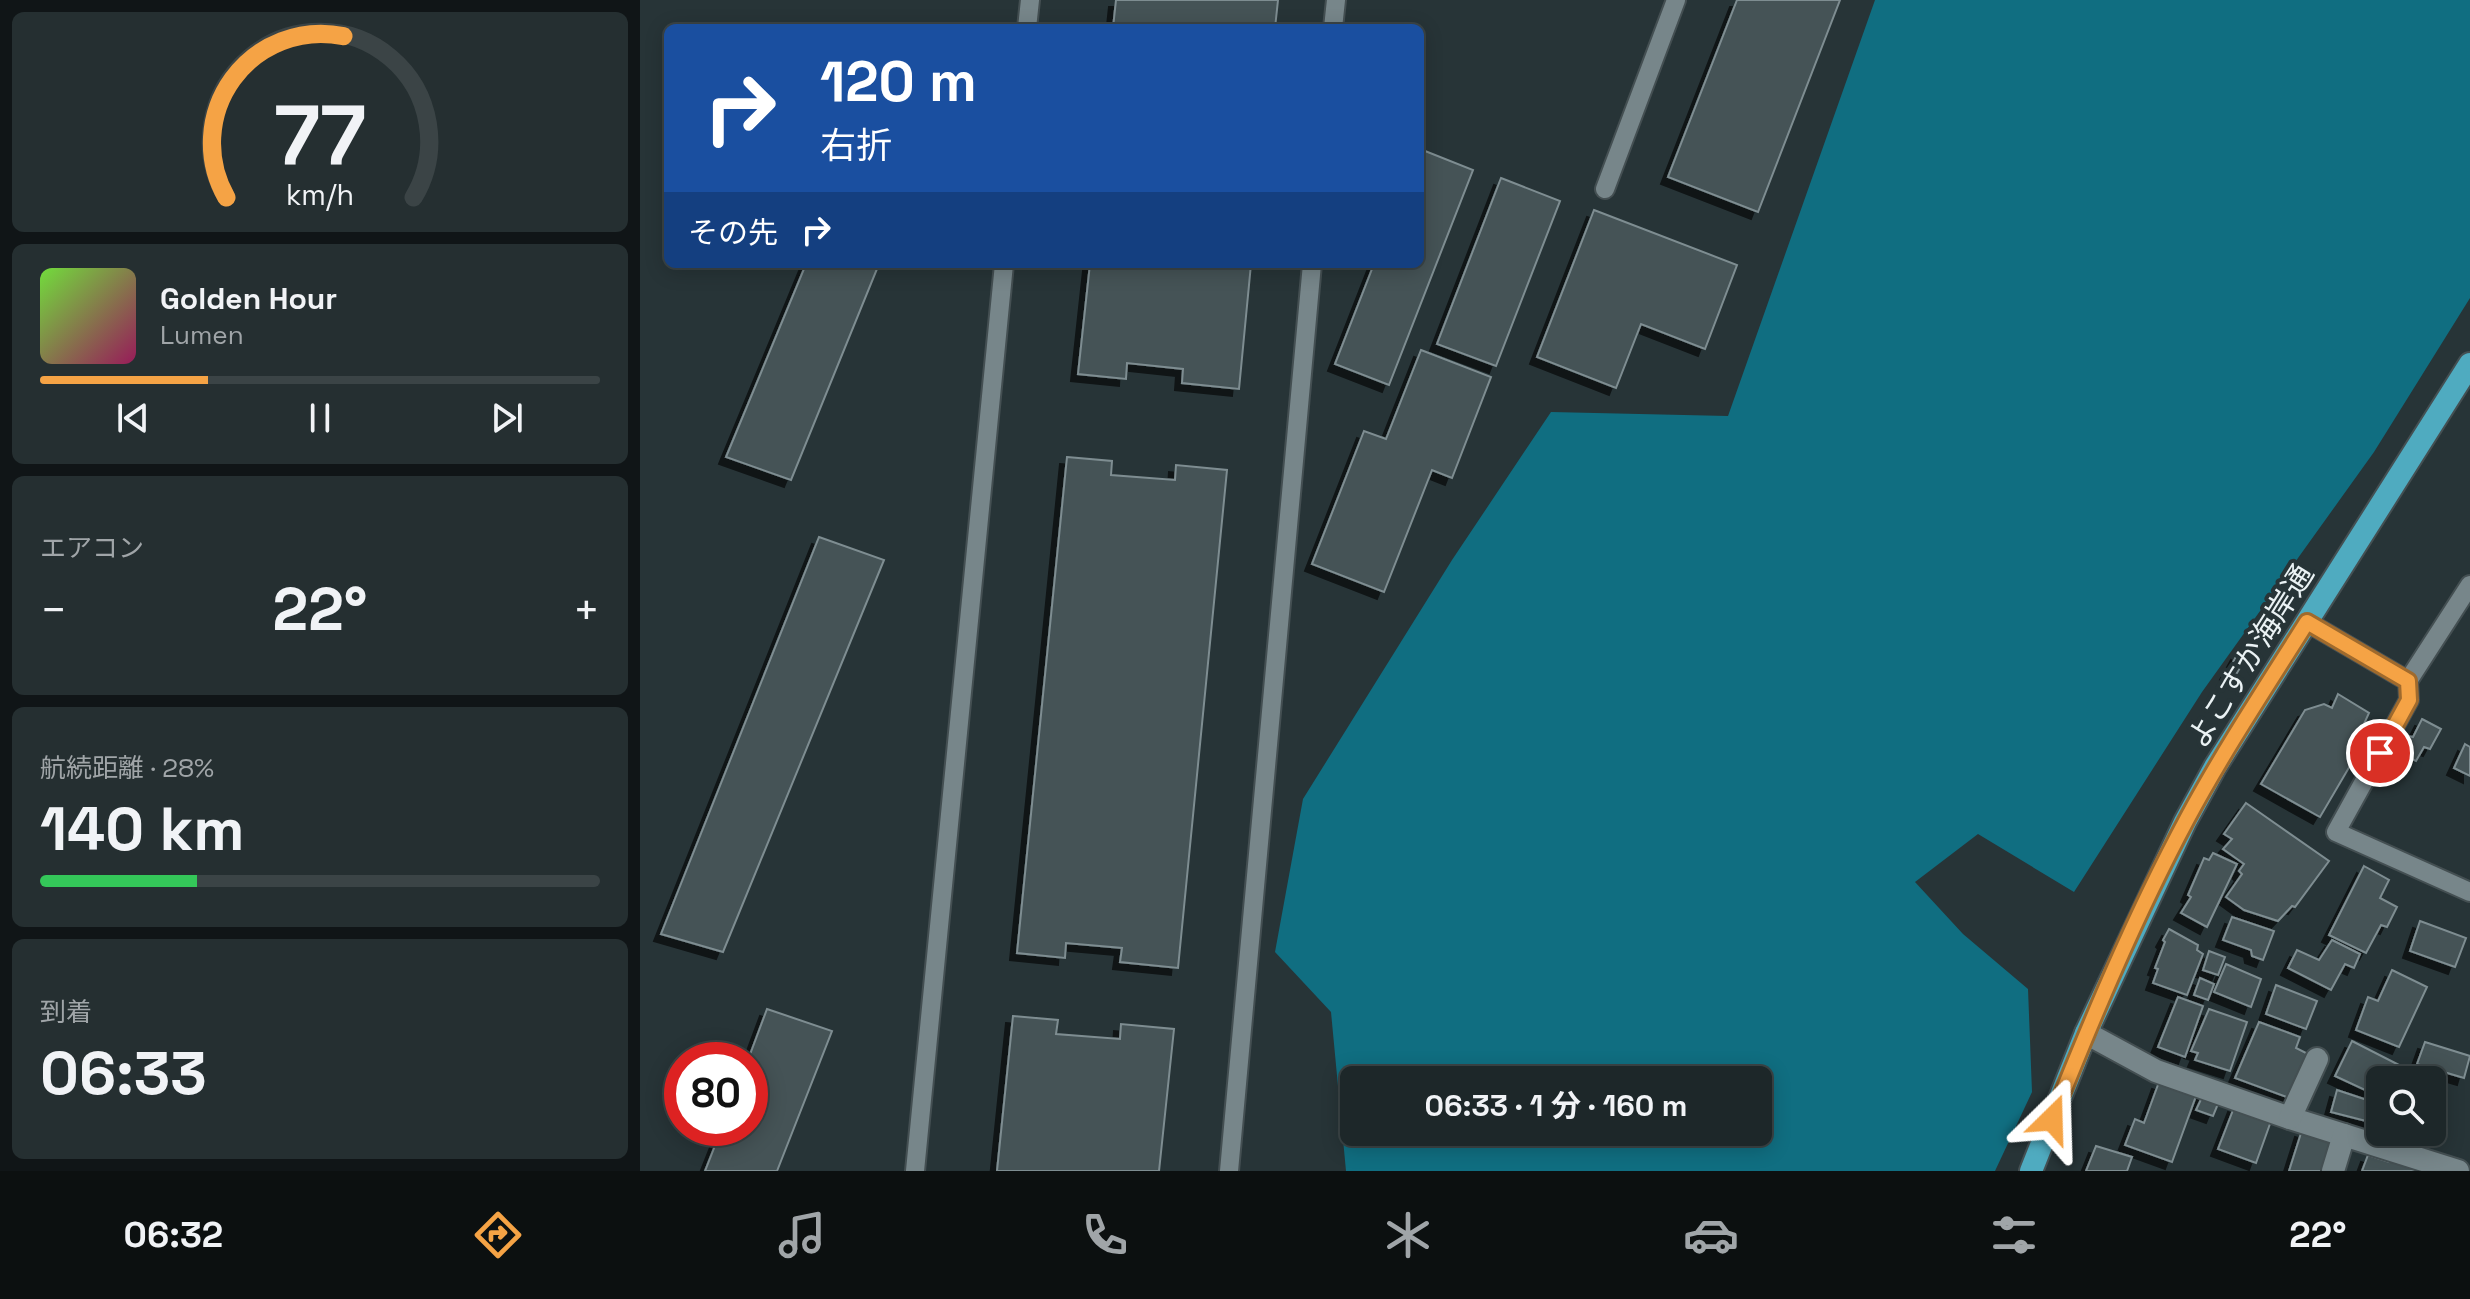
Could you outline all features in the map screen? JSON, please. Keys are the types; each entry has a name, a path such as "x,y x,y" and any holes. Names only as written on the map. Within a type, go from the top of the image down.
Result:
{"highway":[{"name":"よこすか海岸通","path":"2031,1171 2086,1033 2185,822 2215,767 2470,364"}],"street":[{"path":"2086,1033 2156,1071 2290,1118 2458,1171"},
{"path":"2290,1118 2317,1059"},
{"path":"2333,1171 2344,1135"}],"lane":[{"path":"1027,24 1030,0"},
{"path":"1333,24 1336,0"},
{"path":"1605,189 1676,0"},
{"path":"915,1171 1004,268"},
{"path":"1229,1171 1312,268"},
{"path":"2470,585 2408,681 2409,700 2336,832 2470,892"},
{"path":"2307,622 2408,681"}],"shaded area":[{"path":"1875,0 2470,0 2470,298 2374,452 2202,692 2074,892 1978,834 1915,882 1963,934 2028,989 2032,1092 1995,1171 1346,1171 1344,1146 1772,1146 1772,1066 1340,1066 1340,1107 1331,1012 1275,952 1303,799 1452,560 1551,412 1728,416"}],"building":[{"path":"1116,0 1278,0 1275,24 1113,24"},
{"path":"1737,0 1840,0 1758,212 1668,177"},
{"path":"1424,151 1473,170 1389,385 1335,364 1372,268 1424,268"},
{"path":"1501,178 1560,201 1496,366 1437,344"},
{"path":"1594,210 1737,265 1705,349 1641,324 1616,388 1537,357"},
{"path":"804,268 877,268 791,480 726,457"},
{"path":"1090,268 1251,268 1239,389 1182,383 1183,369 1127,363 1126,379 1078,374"},
{"path":"1421,350 1491,377 1452,478 1432,470 1384,592 1312,564 1364,431 1386,439"},
{"path":"1067,457 1112,461 1111,475 1175,480 1176,465 1227,470 1178,968 1120,962 1122,948 1066,943 1065,958 1017,953"},
{"path":"819,537 884,560 723,952 661,934"},
{"path":"2238,653 2245,659 2234,678 2227,673"},
{"path":"2338,694 2369,713 2363,726 2371,730 2320,817 2261,784 2305,710 2324,704 2332,708"},
{"path":"2422,719 2441,729 2430,749 2424,747 2416,761 2398,753 2408,736 2413,737"},
{"path":"2465,744 2470,747 2470,776 2454,768"},
{"path":"2246,803 2329,861 2295,907 2292,906 2278,921 2244,910 2226,897 2242,874 2239,871 2244,864 2223,849 2232,839 2224,834"},
{"path":"2213,853 2237,864 2207,927 2181,913 2191,897 2188,895 2204,858 2209,860"},
{"path":"2364,866 2389,880 2380,898 2397,907 2387,927 2381,925 2366,953 2329,935"},
{"path":"2232,917 2274,931 2263,960 2252,956 2251,950 2223,940"},
{"path":"2420,921 2466,938 2455,967 2410,951"},
{"path":"2169,929 2198,945 2197,950 2203,954 2187,995 2153,983 2165,942 2163,940"},
{"path":"2332,940 2360,954 2354,968 2345,964 2331,990 2288,968 2297,950 2319,960"},
{"path":"2209,951 2225,957 2218,975 2203,970"},
{"path":"2226,964 2261,979 2251,1007 2214,992"},
{"path":"2392,970 2427,987 2399,1047 2356,1030 2368,997 2378,1001"},
{"path":"2200,978 2214,984 2208,1000 2194,995"},
{"path":"2276,985 2317,1001 2306,1029 2266,1014"},
{"path":"2178,997 2203,1006 2185,1057 2158,1047"},
{"path":"767,1009 832,1031 777,1171 705,1171 715,1146 768,1146 768,1042 755,1042"},
{"path":"2209,1009 2247,1022 2230,1071 2195,1060 2198,1053 2191,1051"},
{"path":"1013,1016 1058,1020 1056,1034 1120,1039 1121,1024 1174,1029 1159,1171 997,1171"},
{"path":"2259,1022 2300,1037 2296,1048 2310,1055 2292,1099 2235,1078"},
{"path":"2352,1041 2401,1066 2366,1066 2366,1090 2335,1076"},
{"path":"2425,1042 2470,1056 2464,1078 2446,1073 2446,1066 2417,1064"},
{"path":"2159,1082 2196,1096 2172,1162 2125,1145 2135,1119 2144,1123"},
{"path":"2337,1090 2366,1100 2366,1121 2331,1112"},
{"path":"2204,1093 2220,1099 2213,1116 2196,1110"},
{"path":"2235,1105 2271,1121 2256,1163 2218,1149"},
{"path":"2302,1130 2332,1140 2323,1171 2289,1171"},
{"path":"2096,1146 2132,1157 2127,1171 2086,1171"},
{"path":"2368,1155 2389,1162 2390,1156 2418,1168 2417,1171 2362,1171"}],"route":[{"path":"2052,1119 2086,1033 2185,822 2215,767 2307,622 2408,681 2409,700 2380,753"}]}
